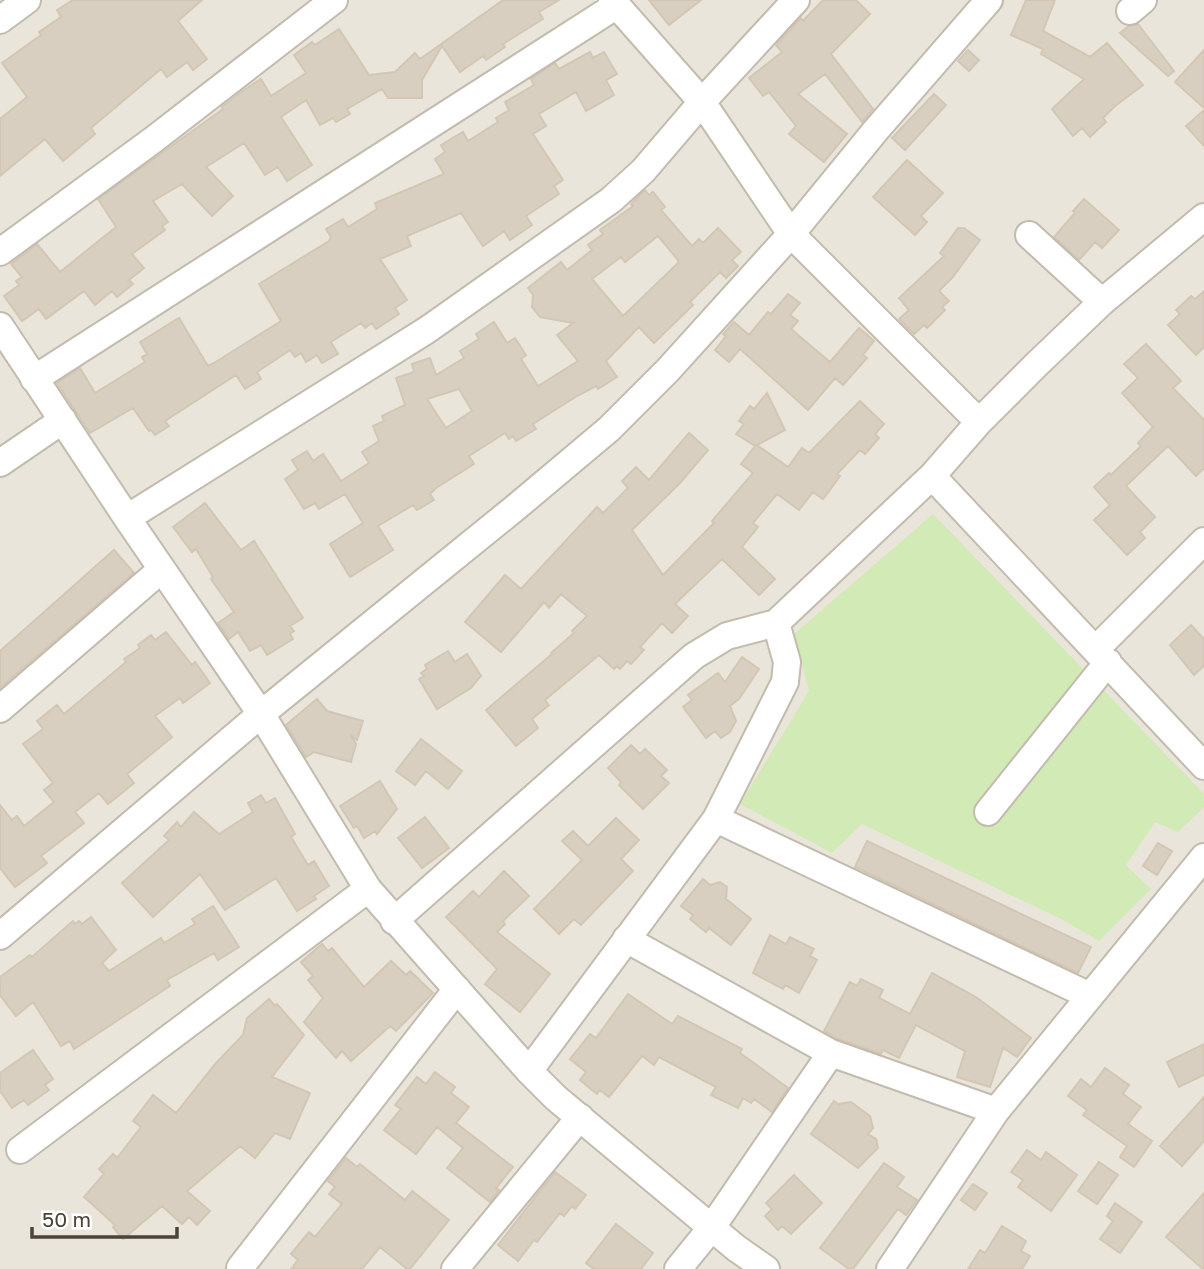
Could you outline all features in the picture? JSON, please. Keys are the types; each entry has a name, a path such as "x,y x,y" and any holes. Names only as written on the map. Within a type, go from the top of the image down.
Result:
{"street":[{"path":"0,20 27,0"},
{"path":"0,252 153,140 334,0"},
{"path":"127,518 427,330 611,200 643,171 796,0"},
{"path":"0,936 261,714 609,429 668,370 791,234 876,130 989,0"},
{"path":"34,379 614,3 702,102 791,234 979,422"},
{"path":"394,920 694,656 727,636 776,623 932,476 979,422 1102,302 1204,217"},
{"path":"1029,235 1102,302"},
{"path":"0,326 261,714 368,889 528,1071 556,1098 766,1269"},
{"path":"0,463 63,420"},
{"path":"932,476 1204,766"},
{"path":"988,812 1102,655 1204,541"},
{"path":"0,709 162,569"},
{"path":"528,1071 716,819 785,682 787,662 776,623"},
{"path":"716,819 1090,996"},
{"path":"890,1269 996,1111 1204,857"},
{"path":"20,1150 368,889"},
{"path":"626,939 831,1053 996,1111"},
{"path":"240,1268 457,989"},
{"path":"678,1269 712,1227 831,1053"},
{"path":"455,1269 580,1117"}],"shaded area":[{"path":"0,0 1204,0 1204,1269 0,1269"}],"green space":[{"path":"933,514 1204,794 1204,807 1178,832 1155,822 1126,865 1151,889 1099,941 1063,920 862,824 832,853 740,804 809,691 794,634"}],"building":[{"path":"73,0 202,0 178,21 207,59 193,70 187,62 167,77 161,69 91,128 95,134 63,161 45,139 0,176 0,119 27,97 2,63 41,35 39,32 61,17 57,10"},
{"path":"503,0 559,0 539,12 543,19 503,44 505,47 486,60 483,56 460,72 442,46 422,80 422,98 388,98 382,89 347,109 350,114 336,122 333,118 320,125 306,100 281,117 312,165 287,181 278,167 265,175 244,143 206,167 233,196 212,216 182,184 153,201 168,222 162,226 165,230 132,254 144,268 129,280 133,284 117,297 112,291 95,305 84,291 46,319 39,309 22,321 4,296 19,285 16,281 22,277 11,264 37,244 60,272 116,227 98,199 261,79 271,96 306,73 294,55 312,42 315,45 339,29 369,75 395,72 415,53 420,59"},
{"path":"649,0 701,0 669,25"},
{"path":"823,0 856,0 870,14 831,54 873,109 862,122 825,74 798,94 847,134 824,162 789,134 796,126 769,92 763,96 749,78 782,52 776,45 801,18 803,21"},
{"path":"1026,0 1055,0 1043,31 1090,57 1107,43 1143,85 1115,106 1103,118 1106,122 1090,137 1082,128 1073,136 1052,109 1084,79 1041,54 1043,49 1011,35"},
{"path":"1138,24 1174,71 1168,76 1120,33 1129,26"},
{"path":"968,50 979,60 969,71 958,61"},
{"path":"1204,50 1204,108 1175,82"},
{"path":"590,52 593,58 604,52 617,74 606,80 614,95 586,111 576,92 539,114 546,126 533,134 563,180 554,186 559,194 526,216 532,225 510,240 504,231 483,246 461,213 407,236 411,246 380,259 407,300 395,308 399,314 376,329 372,323 365,328 361,323 331,342 338,354 322,363 317,355 306,362 301,353 295,357 290,350 257,372 261,379 245,389 236,375 165,421 169,426 155,435 149,431 133,408 90,433 57,383 80,368 95,393 145,362 142,357 147,354 140,342 179,318 208,366 214,363 281,321 259,284 329,241 331,237 326,229 343,219 348,227 377,209 375,203 444,174 435,159 445,152 441,145 463,132 468,141 498,122 496,118 509,110 505,102 534,85 531,79 555,63 559,69"},
{"path":"934,94 946,105 905,150 892,138"},
{"path":"1204,110 1204,146 1186,126"},
{"path":"907,160 943,193 921,216 927,222 915,235 873,197"},
{"path":"645,190 649,195 653,192 665,207 661,210 692,246 699,239 703,243 718,228 741,252 732,260 738,266 726,278 720,272 690,302 693,305 654,343 639,327 606,361 617,377 598,389 596,386 577,396 533,424 536,429 516,441 513,436 509,439 505,433 469,456 474,464 436,488 430,494 434,500 417,510 413,505 378,526 393,550 350,577 330,544 363,523 345,494 319,509 315,503 304,509 285,479 298,470 292,460 307,451 313,461 323,454 341,481 369,463 362,452 379,441 373,426 384,421 382,416 405,405 396,378 414,372 412,364 430,358 436,375 464,358 460,351 479,339 476,334 494,322 507,343 515,338 526,355 521,359 538,386 578,361 557,335 573,323 540,317 532,307 533,295 528,288 561,262 567,270 592,250 588,245 603,234 600,230 633,206 631,204","holes":["658,236 678,263 623,316 592,279 621,257 625,262","459,389 472,411 446,428 427,399"]},
{"path":"1084,199 1119,230 1102,248 1095,242 1079,260 1054,237"},
{"path":"958,228 964,228 980,240 939,291 949,301 942,307 945,310 927,328 924,325 914,334 899,319 909,310 899,298 944,256 940,253"},
{"path":"1204,291 1204,347 1196,355 1168,325 1180,314 1176,310 1191,296 1195,299"},
{"path":"788,294 800,303 790,315 798,321 791,329 830,362 859,328 874,341 863,355 867,358 843,385 835,378 808,410 740,349 729,362 715,350 726,336 723,334 734,322 749,335"},
{"path":"1146,344 1181,381 1173,388 1204,420 1204,468 1196,476 1168,446 1126,486 1155,517 1140,532 1145,538 1127,555 1094,520 1110,505 1094,487 1109,473 1111,475 1141,446 1138,443 1153,427 1122,393 1138,378 1124,364"},
{"path":"767,393 785,430 757,445 788,467 802,448 809,453 860,401 884,424 875,434 879,438 865,454 860,450 837,474 840,476 823,499 813,492 799,510 777,494 753,523 758,527 742,547 775,579 759,595 722,559 675,604 688,616 672,633 662,623 640,647 644,650 631,664 627,661 620,669 617,666 614,669 599,655 545,700 549,705 532,719 538,728 516,746 486,710 552,654 587,616 561,594 549,608 544,602 501,652 465,622 505,575 521,589 597,507 603,513 628,488 622,481 636,467 649,480 689,433 708,450 680,483 632,530 663,575 714,523 712,521 753,473 741,464 755,446 736,434 744,424 739,421 750,406 754,409"},
{"path":"205,503 241,550 254,541 303,618 290,626 294,631 290,634 293,639 267,655 261,645 250,651 238,632 229,639 218,623 234,612 211,579 213,577 196,549 192,552 173,527"},
{"path":"114,550 134,573 0,688 0,651"},
{"path":"1191,625 1204,639 1204,666 1194,675 1170,645"},
{"path":"166,632 192,665 195,662 210,683 183,703 180,698 155,716 172,737 127,774 134,783 108,804 99,793 75,812 84,823 41,856 47,863 15,887 0,868 0,805 12,820 17,816 24,826 54,802 44,790 53,783 23,744 43,729 37,721 57,705 64,714 126,662 124,659 140,648 138,645 151,635 155,640"},
{"path":"448,651 455,662 467,654 481,676 471,688 437,709 419,679 424,676 421,673 427,669 425,665"},
{"path":"742,657 759,669 739,699 730,706 736,721 730,732 721,738 715,731 706,738 683,707 692,700 688,695 718,673 725,682"},
{"path":"317,699 327,711 363,721 357,740 351,735 356,744 351,762 314,752 306,757 286,725"},
{"path":"421,739 462,771 448,789 426,771 415,785 396,771"},
{"path":"631,745 640,754 645,749 667,770 661,776 669,783 643,809 619,785 621,782 608,768"},
{"path":"380,781 397,809 377,834 375,831 364,838 340,806"},
{"path":"261,795 266,803 275,798 295,834 291,837 308,865 314,861 329,886 314,896 316,899 297,911 276,878 225,910 200,874 153,917 122,883 169,840 164,836 177,822 181,827 194,812 219,834 253,812 248,803"},
{"path":"425,817 449,848 422,868 398,838"},
{"path":"616,818 639,840 621,859 633,871 581,925 574,919 559,934 534,909 582,860 562,841 573,831 588,846"},
{"path":"867,841 1091,947 1078,973 855,867"},
{"path":"1158,843 1172,851 1157,875 1143,866"},
{"path":"504,871 529,896 503,921 505,924 497,932 550,974 520,1012 485,984 497,969 446,917 473,891 479,897"},
{"path":"703,879 710,885 720,882 727,887 726,899 751,919 731,945 709,928 706,932 690,919 693,915 681,906"},
{"path":"213,906 239,947 218,960 214,953 167,980 170,986 74,1049 70,1041 61,1046 33,1002 16,1016 0,995 0,977 30,955 32,957 73,921 75,924 79,921 82,924 91,917 116,950 102,963 109,971 161,938 164,943 195,924 192,919"},
{"path":"770,935 786,944 790,937 814,949 810,956 817,960 799,993 785,985 783,989 753,973"},
{"path":"322,944 328,951 332,948 364,987 391,961 406,975 410,971 433,993 396,1031 390,1026 351,1061 342,1051 336,1058 304,1022 323,998 308,980 313,976 301,962"},
{"path":"932,973 976,997 1031,1038 1017,1057 1003,1048 990,1087 957,1077 965,1051 916,1025 899,1058 883,1050 881,1054 838,1039 824,1031 850,982 857,986 861,979 883,990 879,998 910,1014"},
{"path":"628,994 672,1024 678,1016 742,1049 740,1053 788,1088 772,1112 754,1099 751,1103 743,1098 738,1108 711,1095 716,1087 659,1057 654,1065 642,1056 609,1097 600,1090 597,1094 580,1080 586,1072 570,1059 590,1034 596,1038"},
{"path":"269,999 275,1006 277,1004 304,1035 272,1077 310,1093 290,1139 275,1133 255,1158 240,1146 187,1191 210,1211 197,1225 189,1217 182,1224 162,1206 123,1239 113,1227 115,1225 84,1197 104,1174 99,1169 113,1154 117,1158 141,1127 133,1121 153,1095 176,1113 216,1063 243,1035 247,1018"},
{"path":"1204,1044 1204,1075 1179,1087 1167,1062"},
{"path":"33,1050 53,1079 45,1085 49,1090 28,1105 24,1100 12,1108 0,1091 0,1073"},
{"path":"1105,1068 1129,1085 1123,1094 1141,1107 1128,1124 1152,1141 1134,1167 1120,1157 1127,1146 1083,1115 1087,1110 1068,1096 1081,1079 1091,1087"},
{"path":"435,1072 455,1087 451,1093 469,1107 456,1123 513,1167 496,1188 499,1190 490,1202 447,1168 463,1148 437,1127 416,1154 384,1130 401,1109 395,1105 417,1077 426,1084"},
{"path":"1204,1097 1204,1141 1182,1166 1160,1146"},
{"path":"834,1101 838,1104 851,1102 870,1116 873,1128 868,1134 876,1139 878,1148 858,1168 811,1134"},
{"path":"1027,1150 1041,1160 1046,1152 1077,1175 1051,1211 1018,1187 1023,1180 1011,1172"},
{"path":"346,1158 357,1167 360,1164 405,1200 412,1191 449,1220 410,1269 380,1247 362,1269 291,1269 298,1260 291,1254 309,1232 315,1237 342,1204 329,1194 335,1187 328,1181"},
{"path":"1099,1162 1118,1175 1097,1204 1078,1191"},
{"path":"884,1163 904,1177 897,1187 917,1200 906,1215 898,1209 853,1269 849,1269 820,1248"},
{"path":"555,1172 586,1195 575,1209 572,1206 564,1216 560,1213 518,1261 498,1245"},
{"path":"794,1175 822,1203 791,1234 782,1226 778,1230 765,1216 772,1209 766,1203"},
{"path":"973,1184 987,1193 975,1210 961,1200"},
{"path":"1204,1193 1204,1269 1203,1269 1166,1237"},
{"path":"1115,1203 1142,1222 1120,1253 1100,1239 1113,1221 1107,1216"},
{"path":"616,1224 653,1253 641,1269 594,1269 586,1263"},
{"path":"1002,1226 1026,1241 1021,1251 1030,1256 1022,1269 968,1269 980,1250 985,1253"}]}
